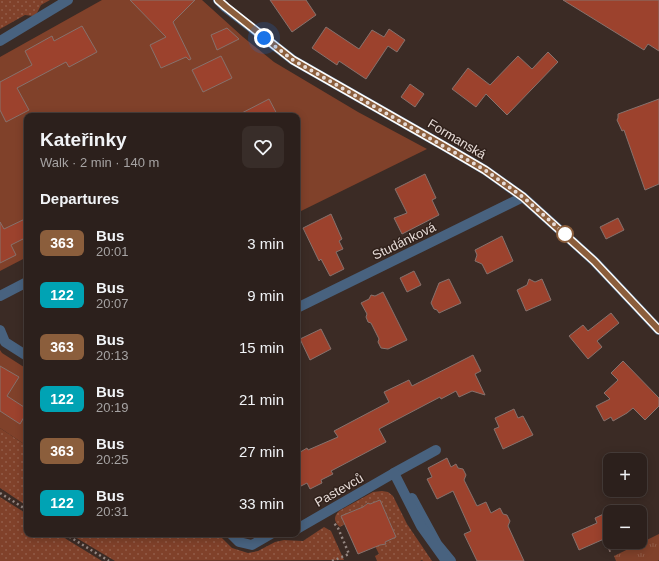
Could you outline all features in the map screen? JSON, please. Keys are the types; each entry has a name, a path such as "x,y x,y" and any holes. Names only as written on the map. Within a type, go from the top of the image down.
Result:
{"street":[{"path":"0,41 68,0"},
{"name":"Formanská","path":"218,0 293,60 485,170 523,197 594,261 659,330"},
{"name":"Studánková","path":"300,307 523,197"},
{"path":"0,296 24,284"},
{"path":"0,330 5,342 24,354"},
{"name":"Pastevců","path":"300,528 436,450"},
{"path":"395,473 421,526 446,561"},
{"path":"395,473 438,544 451,561"},
{"path":"234,537 239,542 252,545 266,537"}],"path":[{"path":"0,493 24,508"},
{"path":"326,513 338,528 349,554 332,561"},
{"path":"70,537 109,561"}],"green space":[{"path":"0,0 50,0 41,5 37,13 33,16 25,15 0,29"},
{"path":"102,0 202,0 243,37 274,62 358,112 427,149 300,212 300,113 24,113 24,259 0,271 0,57"},
{"path":"0,350 2,353 24,367 24,444 0,428"},
{"path":"0,428 24,444 24,504 0,488"},
{"path":"373,492 388,492 393,496 407,524 432,561 377,561 375,556 379,554 375,546 385,544 385,542 396,537 380,500 370,504 367,503 363,507 342,516 345,524 340,527 336,523 335,517 339,511"},
{"path":"0,497 24,512 24,537 63,537 102,561 0,561"},
{"path":"324,527 331,531 344,560 115,561 75,537 221,537 232,548 248,553 258,551 275,542 284,540 303,541"},
{"path":"659,534 658,561 616,561 614,556 628,549 647,549 647,540"}],"building":[{"path":"130,0 195,0 173,22 191,59 189,60 186,57 161,68 150,45 166,37"},
{"path":"270,0 306,0 316,15 292,32"},
{"path":"563,0 659,0 659,51 648,44 644,50"},
{"path":"82,26 97,52 69,67 66,62 17,88 29,110 6,122 0,110 0,82 32,65 25,51 52,36 54,41"},
{"path":"326,27 359,49 372,30 384,37 389,29 405,40 397,52 388,46 366,79 339,61 337,65 312,48"},
{"path":"227,28 239,39 217,50 211,35"},
{"path":"548,52 558,62 507,115 486,94 476,107 452,89 468,68 490,85 518,56 532,69"},
{"path":"221,56 232,78 203,92 192,70"},
{"path":"410,84 424,94 415,107 401,97"},
{"path":"269,99 276,113 242,113"},
{"path":"659,99 659,184 645,190 624,130 622,131 617,120 618,114"},
{"path":"425,174 436,198 432,200 439,215 402,234 394,218 407,213 395,189"},
{"path":"331,214 342,239 339,241 343,249 336,252 344,269 330,276 321,259 319,261 303,228"},
{"path":"618,218 624,230 606,239 600,227"},
{"path":"24,219 24,238 11,245 16,255 0,263 0,222 4,229"},
{"path":"502,236 513,261 487,274 482,264 475,261 477,255 475,250"},
{"path":"414,271 421,285 407,292 400,278"},
{"path":"449,279 461,303 439,313 434,309 431,303 439,283"},
{"path":"529,279 535,282 542,279 551,300 526,311 517,290 527,285"},
{"path":"383,292 407,340 388,349 381,348 378,342 379,339 371,323 368,322 366,317 367,314 361,303 369,299 371,295 375,296"},
{"path":"611,313 619,323 597,341 602,347 588,359 569,336 583,325 588,331"},
{"path":"321,329 331,349 310,360 300,339"},
{"path":"473,355 481,371 475,374 485,395 472,391 459,397 456,391 441,399 440,397 379,429 386,442 331,471 333,474 321,480 322,483 310,489 307,483 300,486 300,452 307,448 308,450 338,437 334,431 389,402 384,392 409,380 412,386"},
{"path":"623,361 659,398 659,406 645,420 633,408 613,421 611,417 604,421 596,406 610,399 604,393 618,380 611,373"},
{"path":"0,366 19,377 7,396 24,407 24,417 20,424 0,411"},
{"path":"514,409 518,418 523,416 533,435 503,449 494,429 499,427 495,418"},
{"path":"447,458 451,467 456,464 458,468 463,469 466,475 464,480 477,506 486,502 491,513 500,508 503,514 507,515 510,521 508,526 524,561 477,561 464,534 471,531 453,491 437,499 427,479 432,477 428,468"},
{"path":"380,500 396,537 385,542 386,544 358,554 341,516 363,507 368,503 370,504"},
{"path":"603,514 603,539 579,550 572,534 597,523 595,518"}],"bus line":[{"name":"363","path":"218,0 293,60 485,170 523,197 552,221 594,261 659,330"}],"route":[{"path":"264,38 293,60 485,170 523,197 565,234"}]}
